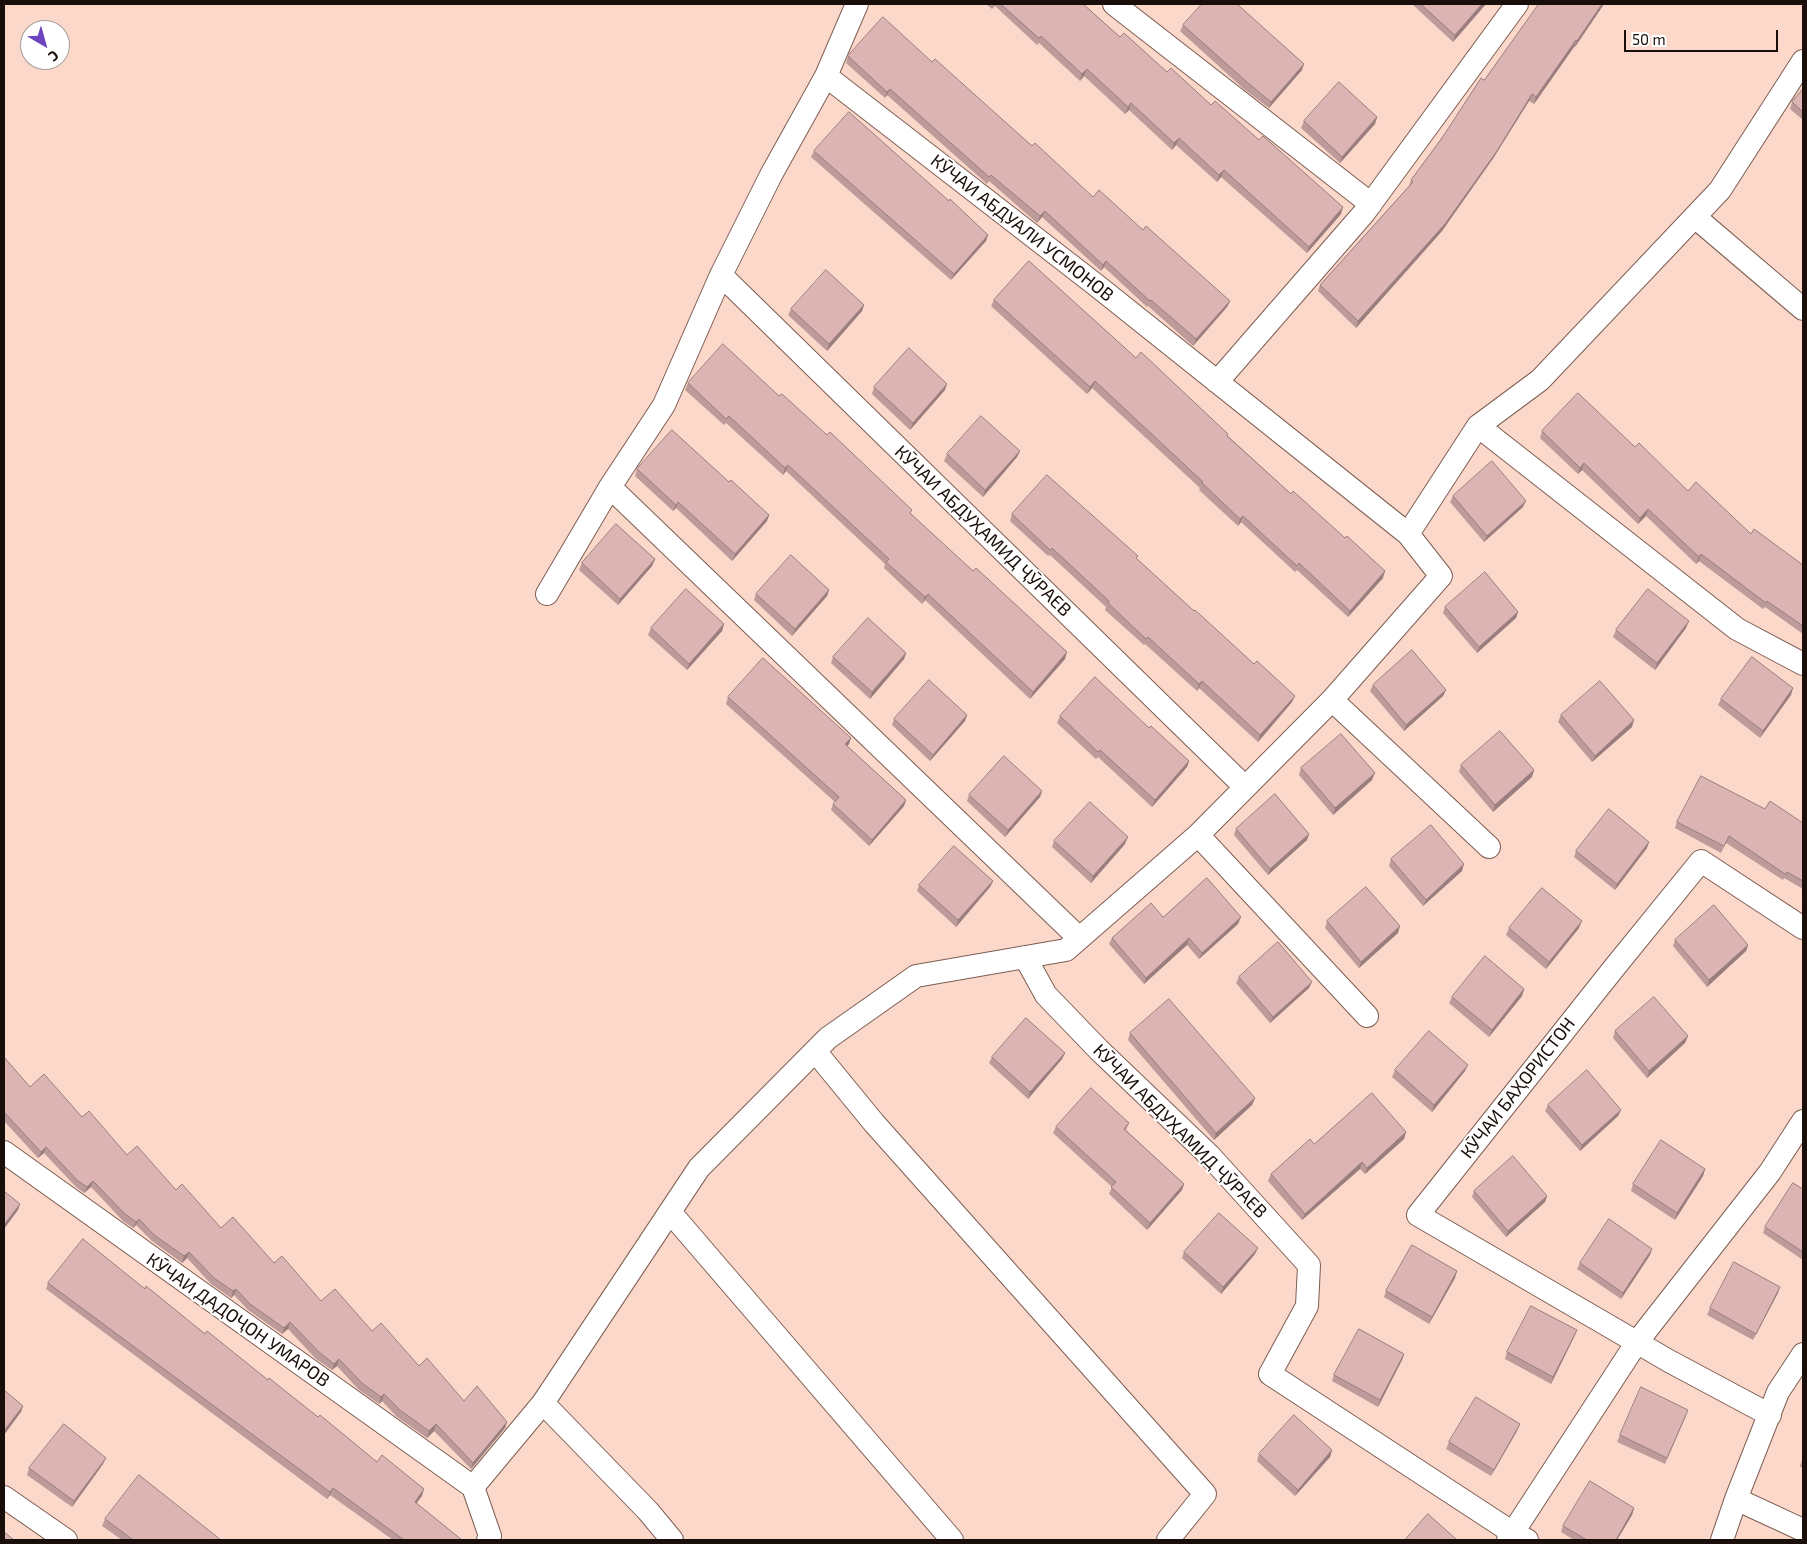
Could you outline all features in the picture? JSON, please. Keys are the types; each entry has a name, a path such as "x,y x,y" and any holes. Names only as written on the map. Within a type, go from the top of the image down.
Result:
{"street":[{"path":"547,594 610,486 664,405 721,275 771,175 826,76 857,4"},
{"path":"1114,4 1371,204"},
{"path":"1217,382 1371,204 1517,4"},
{"path":"1408,534 1478,426 1540,380 1720,190 1803,61"},
{"name":"КӮЧАИ АБДУАЛИ УСМОНОВ","path":"826,76 1408,534 1441,576 1332,700"},
{"path":"1695,217 1803,309"},
{"name":"КӮЧАИ АБДУҲАМИД ҶӮРАЕВ","path":"721,275 1245,787"},
{"path":"1478,426 1737,629 1803,664"},
{"path":"610,486 1079,938"},
{"path":"488,1540 490,1536 473,1487 543,1403 699,1168 828,1038 916,976 1066,950 1198,834 1332,700 1489,848"},
{"path":"1198,834 1367,1016"},
{"name":"КӮЧАИ БАҲОРИСТОН","path":"1770,1415 1637,1342 1418,1214 1701,861 1803,928"},
{"name":"КӮЧАИ АБДУҲАМИД ҶӮРАЕВ","path":"1025,957 1046,995 1099,1050 1210,1156 1309,1265 1306,1306 1270,1374 1516,1538"},
{"path":"815,1051 874,1123 1205,1494 1168,1540"},
{"path":"1516,1538 1637,1342 1770,1172 1803,1121"},
{"name":"КӮЧАИ ДАДОҶОН УМАРОВ","path":"4,1152 473,1487"},
{"path":"670,1212 952,1540"},
{"path":"1722,1540 1778,1392 1803,1354"},
{"path":"543,1403 648,1511 672,1540"},
{"path":"4,1497 66,1540"},
{"path":"1736,1499 1803,1530"}],"building":[{"path":"1001,4 1083,4 1120,37 1124,33 1167,72 1171,68 1211,105 1215,101 1259,140 1263,136 1343,207 1309,247 1224,170 1219,175 1179,138 1174,143 1131,103 1128,107 1087,69 1082,74 1041,36 1039,38"},
{"path":"1202,4 1237,4 1304,64 1271,102 1183,25"},
{"path":"1421,4 1482,4 1455,35"},
{"path":"1539,4 1602,4 1536,97 1532,94 1497,151 1445,224 1358,321 1320,285 1413,182 1411,180 1442,138 1481,78 1484,80"},
{"path":"883,17 932,62 935,59 1032,146 1035,143 1093,197 1099,190 1143,230 1146,226 1230,301 1196,339 1106,261 1103,265 1045,211 1040,216 991,175 989,177 890,89 887,92 848,56"},
{"path":"1339,82 1377,117 1342,157 1304,121"},
{"path":"1803,89 1803,112 1792,102"},
{"path":"849,112 949,201 950,199 988,235 954,274 814,151"},
{"path":"1029,261 1136,358 1141,352 1228,434 1227,436 1291,494 1293,491 1385,571 1350,611 1299,563 1297,566 1243,516 1240,519 1095,381 1090,387 994,300"},
{"path":"826,270 864,305 829,344 791,309"},
{"path":"723,344 779,396 782,394 827,435 830,432 912,510 910,513 973,571 976,568 1067,652 1033,692 928,594 925,597 886,562 889,559 788,465 785,468 729,416 726,419 688,383"},
{"path":"909,348 947,384 913,423 874,387"},
{"path":"1578,393 1635,447 1639,443 1688,491 1696,482 1751,534 1754,529 1803,565 1803,626 1767,601 1766,603 1701,554 1699,557 1648,509 1640,518 1584,463 1580,468 1542,431"},
{"path":"981,416 1020,451 985,490 947,454"},
{"path":"672,430 729,482 731,480 769,515 735,554 678,502 676,505 637,469"},
{"path":"1492,461 1526,501 1487,536 1453,496"},
{"path":"1047,475 1138,556 1136,558 1194,611 1254,664 1257,661 1295,696 1260,735 1202,681 1199,684 1148,637 1146,639 1108,603 1109,601 1012,514"},
{"path":"616,524 655,559 620,599 582,563"},
{"path":"791,555 829,590 795,629 756,594"},
{"path":"1485,572 1518,612 1479,647 1445,607"},
{"path":"686,589 724,624 689,664 651,628"},
{"path":"1648,589 1689,621 1657,663 1616,630"},
{"path":"868,618 906,653 872,692 833,657"},
{"path":"1412,650 1446,690 1406,725 1373,685"},
{"path":"1752,657 1793,688 1763,731 1721,699"},
{"path":"763,658 851,738 845,744 906,800 872,840 833,804 839,797 728,697"},
{"path":"1095,677 1149,728 1151,726 1189,761 1155,800 1100,750 1098,752 1060,716"},
{"path":"929,680 967,715 933,755 894,719"},
{"path":"1600,681 1634,720 1595,756 1561,715"},
{"path":"1500,731 1534,770 1495,805 1461,765"},
{"path":"1341,734 1375,773 1335,808 1301,768"},
{"path":"1004,756 1042,791 1008,830 969,795"},
{"path":"1701,776 1765,809 1770,801 1803,823 1803,881 1787,872 1785,874 1729,836 1724,846 1677,822"},
{"path":"1275,794 1309,834 1270,869 1236,829"},
{"path":"1090,802 1128,837 1093,876 1054,841"},
{"path":"1609,809 1649,842 1617,884 1576,851"},
{"path":"1431,825 1464,864 1426,900 1391,859"},
{"path":"954,846 993,881 958,920 919,885"},
{"path":"1207,878 1241,917 1202,953 1189,938 1146,978 1112,938 1151,903 1163,917"},
{"path":"1366,887 1400,926 1361,962 1327,921"},
{"path":"1542,888 1582,921 1549,962 1509,928"},
{"path":"1714,905 1748,945 1709,980 1675,940"},
{"path":"1278,942 1312,982 1273,1017 1239,977"},
{"path":"1485,956 1524,989 1492,1030 1452,997"},
{"path":"1654,997 1688,1036 1649,1071 1615,1031"},
{"path":"1169,999 1255,1098 1216,1133 1130,1033"},
{"path":"1026,1018 1065,1053 1030,1092 992,1057"},
{"path":"1429,1031 1468,1065 1434,1105 1395,1070"},
{"path":"4,1057 30,1087 44,1074 82,1117 89,1111 127,1155 137,1146 176,1190 182,1184 221,1228 233,1217 274,1263 282,1256 321,1301 335,1289 372,1331 381,1323 419,1366 427,1358 464,1401 477,1386 507,1422 473,1463 436,1424 429,1431 400,1410 384,1394 381,1397 362,1383 339,1359 334,1364 319,1352 290,1322 284,1328 250,1304 236,1289 233,1291 214,1278 189,1252 184,1256 154,1235 139,1219 136,1222 125,1214 93,1181 87,1187 78,1181 46,1147 41,1152 4,1112"},
{"path":"1587,1070 1621,1110 1582,1145 1548,1105"},
{"path":"1091,1088 1129,1123 1124,1129 1184,1184 1150,1223 1111,1187 1116,1182 1056,1127"},
{"path":"1372,1093 1406,1132 1367,1168 1362,1162 1305,1214 1271,1174 1310,1139 1314,1144"},
{"path":"1661,1140 1705,1169 1677,1213 1633,1184"},
{"path":"1513,1156 1547,1196 1508,1231 1474,1191"},
{"path":"1793,1183 1803,1189 1803,1252 1765,1227"},
{"path":"4,1191 20,1204 4,1225"},
{"path":"1219,1213 1258,1248 1223,1287 1184,1252"},
{"path":"1609,1219 1652,1249 1623,1293 1580,1263"},
{"path":"83,1239 145,1289 146,1286 205,1334 207,1331 268,1380 269,1378 318,1417 320,1415 377,1462 382,1455 424,1489 415,1502 462,1540 404,1540 333,1488 330,1492 48,1283"},
{"path":"1412,1245 1457,1271 1432,1317 1386,1291"},
{"path":"1734,1262 1780,1287 1756,1334 1710,1308"},
{"path":"1531,1306 1577,1330 1553,1377 1507,1352"},
{"path":"1359,1329 1404,1354 1380,1400 1334,1375"},
{"path":"1641,1387 1688,1410 1667,1458 1620,1435"},
{"path":"4,1390 23,1406 4,1431"},
{"path":"1476,1397 1520,1424 1494,1470 1449,1442"},
{"path":"1294,1415 1332,1450 1298,1490 1259,1454"},
{"path":"64,1424 106,1458 74,1501 29,1468"},
{"path":"139,1475 221,1540 133,1540 105,1519"},
{"path":"1590,1481 1634,1508 1616,1540 1587,1540 1563,1526"},
{"path":"1428,1514 1457,1540 1405,1540"},
{"path":"4,1532 14,1540 4,1540"}]}
